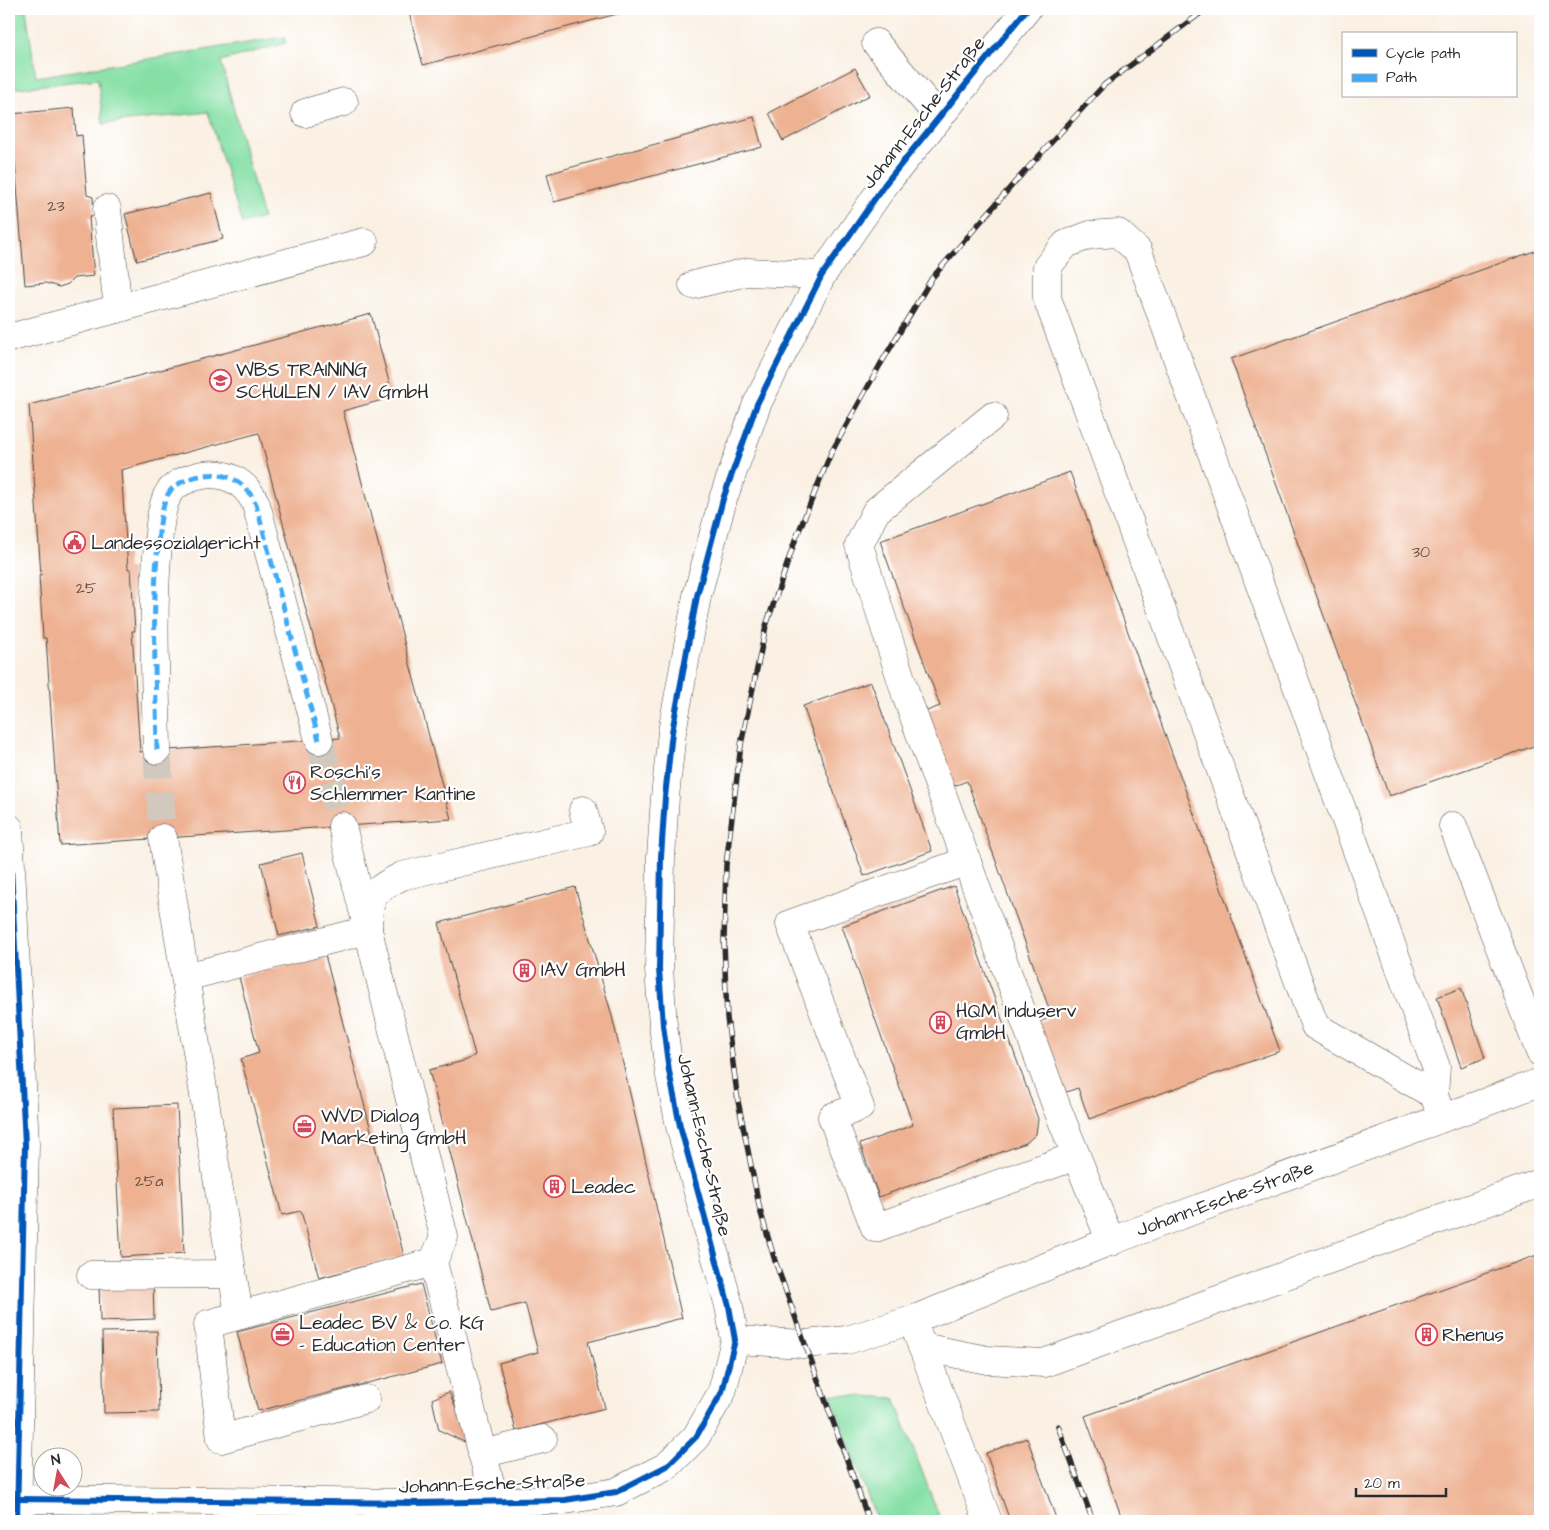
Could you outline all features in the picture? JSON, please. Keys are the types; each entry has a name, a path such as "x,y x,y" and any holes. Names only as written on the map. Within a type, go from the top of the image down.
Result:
{"street":[{"name":"Johann-Esche-Straße","path":"17,1510 422,1512 495,1502 565,1500 616,1492 667,1466 696,1437 722,1392 735,1340 729,1306 680,1126 663,1025 659,968 660,857 665,797 672,732 697,596 723,499 757,404 822,275 885,184 1027,9"},
{"path":"876,43 939,117"},
{"path":"305,113 344,102"},
{"path":"107,209 118,309"},
{"path":"1118,234 1138,251 1436,1067 1438,1106 1315,1026 1047,298 1047,267 1066,244 1090,235 1118,234"},
{"path":"9,338 364,242"},
{"path":"693,285 747,272 822,275"},
{"path":"994,416 876,511 859,545 907,698 1076,1156 1111,1242"},
{"path":"157,750 154,606 160,522 168,494 188,478 213,474 228,476 249,489 256,504 319,740"},
{"path":"368,930 368,906 380,887 402,876 590,832 583,810"},
{"path":"342,826 444,1237 433,1262 495,1502"},
{"path":"1453,826 1540,1052"},
{"path":"9,828 25,1144 17,1510"},
{"path":"163,838 238,1315"},
{"path":"967,861 790,924 860,1107 832,1117 874,1228 1076,1156"},
{"path":"186,977 368,930"},
{"name":"Johann-Esche-Straße","path":"735,1340 804,1344 847,1340 912,1320 1111,1242 1438,1106 1540,1082"},
{"path":"922,1347 987,1360 1044,1363 1540,1183"},
{"path":"366,1398 221,1439 208,1324 433,1262"},
{"path":"91,1275 232,1274"},
{"path":"912,1320 988,1521"},
{"path":"482,1454 543,1439"}],"green space":[{"path":"9,9 26,9 36,77 284,37 286,43 221,61 263,218 242,224 208,112 103,124 98,79 9,89"},
{"path":"830,1394 894,1398 941,1521 877,1521"}],"building":[{"path":"408,9 636,9 423,65"},
{"path":"855,68 870,95 783,141 769,113"},
{"path":"74,108 76,136 82,135 87,195 93,197 94,215 89,218 94,276 74,278 68,284 59,287 46,283 25,285 11,114"},
{"path":"754,117 762,147 554,202 547,174"},
{"path":"211,193 223,239 137,261 125,214"},
{"path":"1540,249 1540,744 1389,796 1231,359"},
{"path":"371,314 393,397 343,411 451,819 60,845 46,638 43,638 39,575 41,575 29,405","holes":["259,433 340,738 140,752 132,631 135,631 131,569 128,569 121,470"]},
{"path":"1070,472 1280,1051 1089,1119 1078,1088 1057,1095 1031,1025 1052,1017 967,781 946,789 919,714 940,706 880,541"},
{"path":"871,682 932,851 864,876 803,706"},
{"path":"302,853 320,926 279,936 261,863"},
{"name":"HQM Induserv GmbH","path":"954,886 1038,1119 1036,1134 1026,1143 879,1197 860,1144 913,1125 842,926"},
{"name":"Leadec","path":"575,887 612,1016 682,1318 588,1342 605,1408 516,1431 499,1363 538,1352 525,1303 491,1312 429,1070 467,1060 475,1055 439,923"},
{"path":"325,955 404,1256 319,1278 301,1211 282,1215 241,1059 259,1053 239,977"},
{"path":"1461,988 1485,1058 1461,1067 1437,997"},
{"path":"177,1105 184,1253 121,1257 113,1108"},
{"name":"Rhenus","path":"1540,1254 1540,1521 1123,1521 1085,1416"},
{"path":"153,1283 154,1319 100,1321 99,1284"},
{"path":"421,1284 442,1364 258,1411 237,1332"},
{"path":"157,1331 159,1412 104,1413 102,1332"},
{"path":"449,1392 473,1446 439,1430 432,1399"},
{"path":"1027,1438 1057,1521 1010,1521 986,1453"}],"tunnel":[{"path":"319,740 342,826"},
{"path":"157,750 163,838"}],"railway":[{"path":"869,1521 775,1261 760,1210 738,1101 727,1018 724,942 726,865 741,745 766,626 796,538 831,453 880,365 932,278 1015,182 1104,85 1206,9"},
{"path":"1058,1426 1093,1521"}],"marked path":[{"path":"157,750 155,605 157,556 164,503 171,490 176,486 190,478 213,474 226,476 242,485 256,504 319,740"}],"cycle path":[{"path":"17,1499 419,1503 565,1500 616,1492 667,1466 696,1437 722,1392 735,1340 729,1306 680,1126 669,1071 659,969 661,857 665,797 672,732 697,596 723,499 757,404 822,275 885,184 1027,9"},
{"path":"9,828 25,1144 17,1521"}],"place":[{"name":"WBS TRAINING SCHULEN / IAV GmbH","path":"220,381"},
{"name":"Landessozialgericht","path":"75,543"},
{"name":"Roschi's Schlemmer Kantine","path":"294,783"},
{"name":"IAV GmbH","path":"525,970"},
{"name":"HQM Induserv GmbH","path":"940,1022"},
{"name":"WVD Dialog Marketing GmbH","path":"305,1127"},
{"name":"Leadec","path":"555,1187"},
{"name":"Leadec BV & Co. KG - Education Center","path":"283,1334"},
{"name":"Rhenus","path":"1426,1335"}]}
